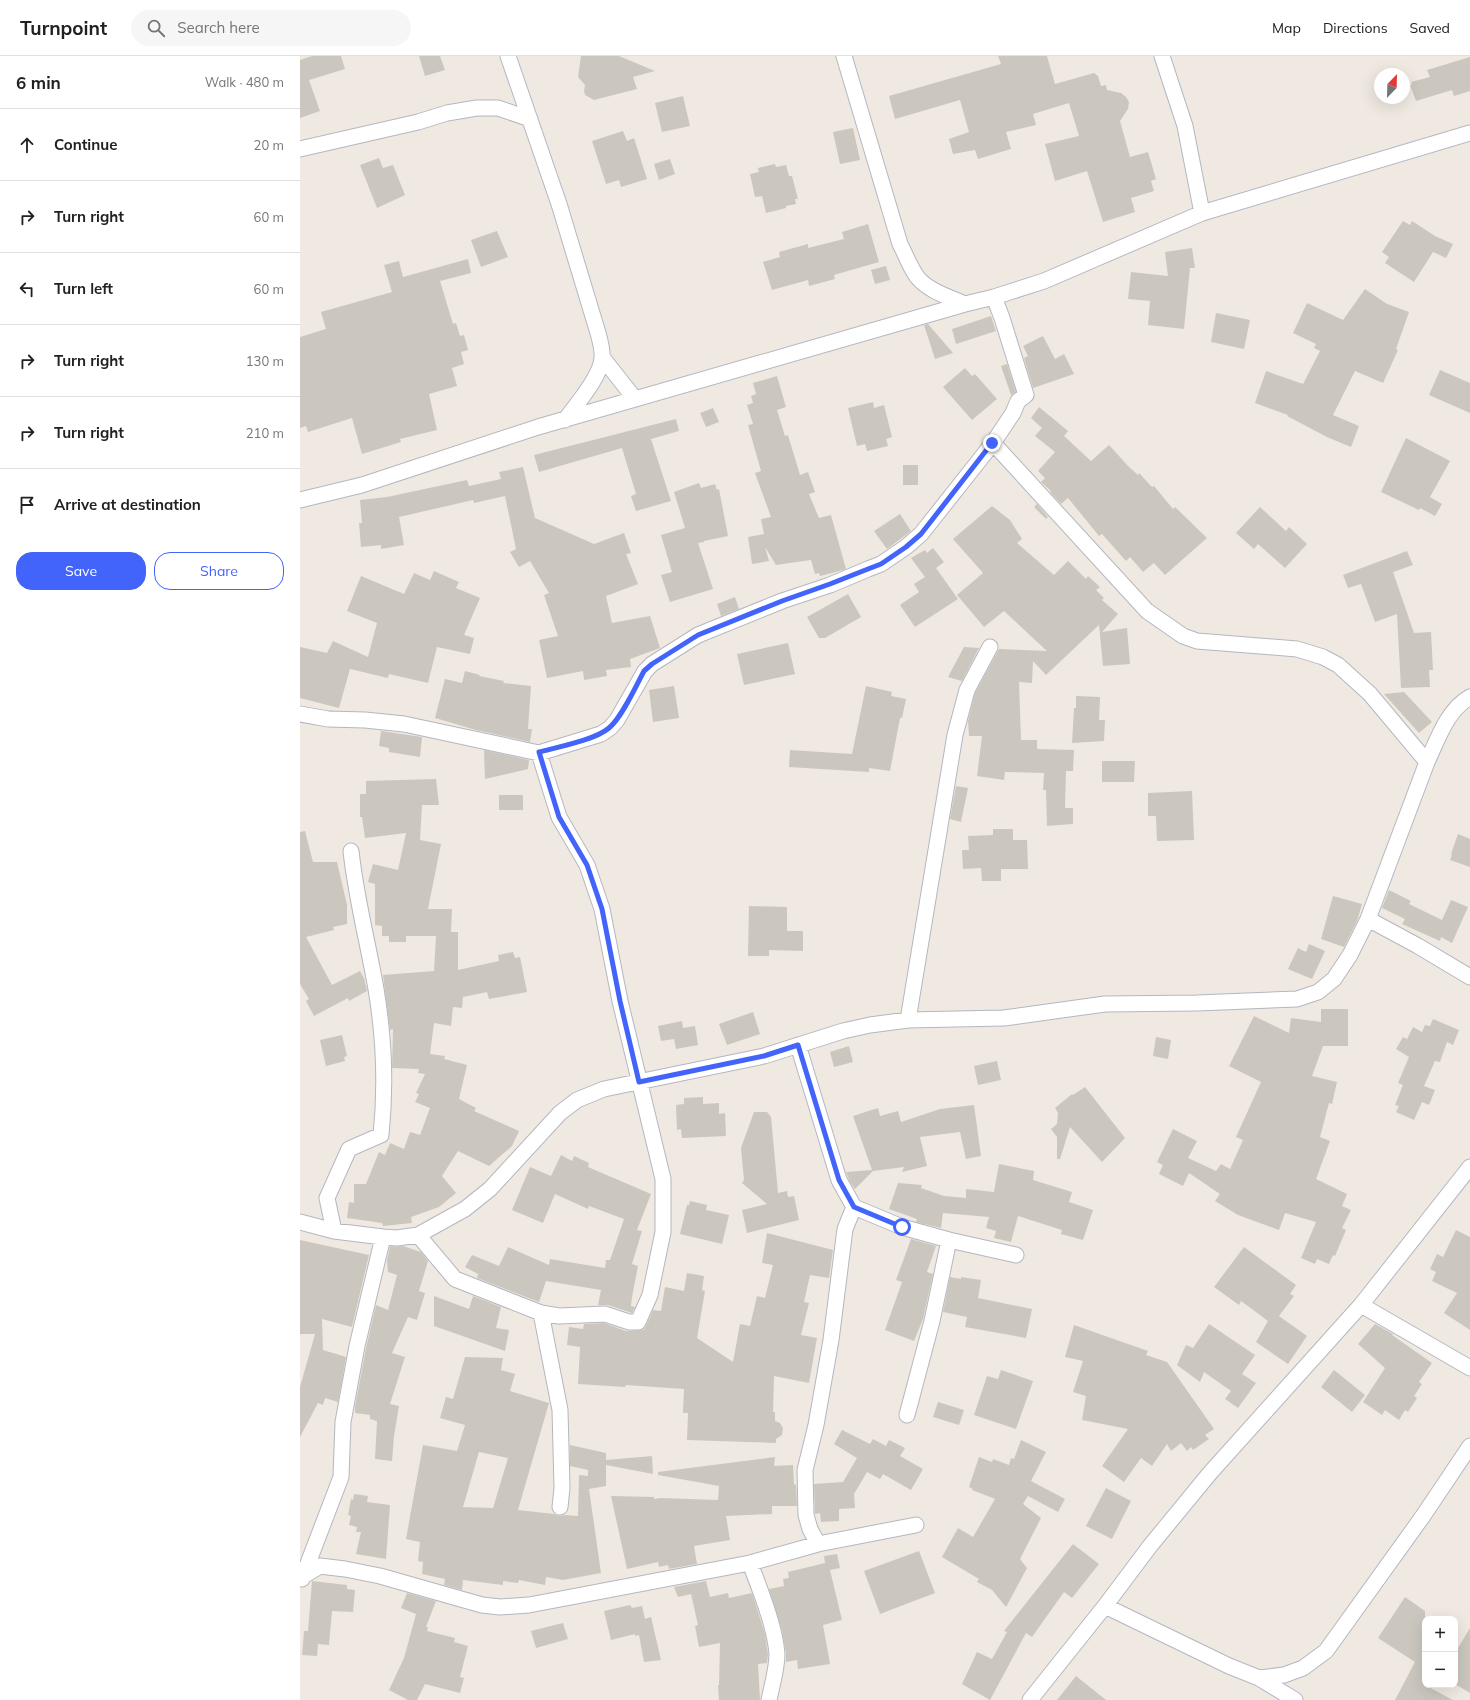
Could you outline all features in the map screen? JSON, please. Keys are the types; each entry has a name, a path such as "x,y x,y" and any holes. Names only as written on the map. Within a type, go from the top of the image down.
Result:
{"street":[{"path":"508,56 559,204 598,333 602,357 601,363 588,389 565,420"},
{"path":"844,56 900,244 918,278 933,290 965,304"},
{"path":"1162,56 1186,126 1202,213"},
{"path":"300,148 418,122 447,113 477,108 498,108 530,119"},
{"path":"300,500 362,485 538,427 965,304 994,297 1044,281 1202,213 1470,133"},
{"path":"300,714 328,719 365,720 404,724 539,752 601,734 610,728 616,720 644,671 652,664 698,635 782,601 881,564 906,547 921,534 992,443 1013,413 1018,401 1026,395 994,297"},
{"path":"602,357 634,399"},
{"path":"992,443 1147,611 1183,636 1197,641 1298,648 1323,657 1338,665 1370,694 1427,762"},
{"path":"908,1020 955,735 968,690 990,647"},
{"path":"300,1222 334,1231 383,1238 418,1235 465,1209 490,1189 560,1113 577,1100 604,1089 764,1056 843,1031 870,1025 908,1020 1004,1018 1105,1004 1197,1003 1297,999 1318,992 1334,979 1350,955 1368,919 1427,762 1449,716 1461,702 1470,697"},
{"path":"418,1235 455,1279 541,1313 559,1316 605,1314 629,1322 638,1322 650,1295 663,1232 663,1179 620,1001 602,909 587,865 559,817 539,752"},
{"path":"334,1231 327,1198 349,1149 381,1135 383,1112 383,1051 376,990 356,891 351,851"},
{"path":"1368,919 1418,946 1470,977"},
{"path":"798,1045 839,1180 854,1207 902,1227 949,1240 1016,1255"},
{"path":"1030,1700 1105,1606 1150,1546 1210,1473 1361,1306 1470,1167"},
{"path":"818,1544 810,1529 806,1514 805,1470 816,1425 831,1340 845,1230 854,1207"},
{"path":"301,1580 341,1477 343,1422 357,1346 383,1238"},
{"path":"907,1415 932,1321 949,1240"},
{"path":"1361,1306 1470,1368"},
{"path":"541,1313 560,1410 562,1488 560,1507"},
{"path":"1259,1678 1284,1675 1303,1668 1326,1651 1423,1516 1470,1446"},
{"path":"301,1580 320,1566 380,1576 463,1600 500,1607 529,1605 750,1563 818,1544 916,1525"},
{"path":"750,1563 764,1600 777,1654 776,1668 769,1700"},
{"path":"1105,1606 1228,1666 1259,1678 1295,1700"}],"building":[{"path":"312,56 341,56 345,69 309,80 320,111 300,118 300,60"},
{"path":"419,56 440,56 445,70 425,76"},
{"path":"581,56 619,56 655,71 633,77 637,89 594,100 585,95 585,85 578,77"},
{"path":"998,56 1047,56 1055,84 1094,73 1098,76 1101,86 1106,85 1107,90 1121,93 1126,97 1129,102 1128,109 1120,121 1130,157 1148,152 1156,179 1151,181 1154,191 1131,198 1135,212 1103,222 1087,171 1055,181 1045,144 1079,136 1069,103 1033,114 1036,125 1006,132 1011,149 978,159 975,150 953,154 949,139 969,132 960,100 895,119 889,96 1001,64"},
{"path":"1470,57 1470,91 1454,96 1452,90 1416,101 1410,85 1412,85 1411,82 1430,77 1427,70"},
{"path":"683,96 690,126 662,132 655,103"},
{"path":"853,128 860,160 840,164 833,132"},
{"path":"623,131 627,141 634,138 647,179 621,187 619,180 606,184 592,141"},
{"path":"379,158 383,168 393,165 405,195 377,208 360,165"},
{"path":"670,159 675,174 659,180 654,164"},
{"path":"775,164 776,167 786,165 789,176 792,176 798,199 795,199 796,204 766,213 762,196 755,197 750,174 759,172 758,168"},
{"path":"1403,221 1410,225 1412,221 1435,236 1453,244 1446,258 1433,252 1414,282 1385,263 1389,257 1382,252"},
{"path":"868,224 879,262 834,275 835,279 809,286 808,280 772,290 763,262 780,257 779,252 808,244 808,248 844,239 842,232"},
{"path":"497,231 508,257 481,267 471,240"},
{"path":"1192,248 1195,268 1190,268 1184,329 1148,325 1150,301 1128,299 1131,272 1168,276 1165,252"},
{"path":"468,259 471,273 440,281 453,324 456,323 460,336 464,335 468,350 461,352 464,364 452,368 457,386 429,394 437,430 400,439 401,442 362,454 352,418 308,432 306,426 300,428 300,337 326,329 321,312 392,292 384,265 399,261 403,277"},
{"path":"886,266 890,280 875,284 871,270"},
{"path":"1365,289 1387,304 1409,312 1396,349 1398,350 1383,383 1355,371 1333,415 1359,426 1351,447 1327,437 1287,416 1288,415 1255,403 1266,371 1303,384 1320,351 1314,348 1316,344 1293,333 1307,303 1343,320"},
{"path":"1216,313 1250,320 1244,349 1211,342"},
{"path":"991,316 996,331 956,344 952,329"},
{"path":"928,324 953,353 935,359 924,325"},
{"path":"1043,336 1055,359 1064,354 1074,374 1033,388 1024,358 1028,356 1023,346"},
{"path":"1007,364 1016,392 1011,395 1001,366"},
{"path":"965,368 972,376 975,374 997,399 972,420 943,387"},
{"path":"1440,370 1470,383 1470,413 1429,395"},
{"path":"777,376 786,407 777,410 785,436 788,435 800,475 808,472 815,492 809,494 819,518 831,515 846,569 820,576 819,573 815,574 811,560 776,565 765,547 769,561 752,564 748,537 764,534 761,519 771,517 755,473 761,471 748,425 753,424 747,405 753,403 751,396 756,394 753,383"},
{"path":"873,402 874,408 884,405 892,437 886,439 888,446 867,451 865,444 857,446 848,408"},
{"path":"1039,407 1068,431 1064,436 1091,461 1109,445 1129,467 1138,475 1139,473 1152,487 1154,486 1173,509 1175,507 1207,538 1165,575 1154,563 1143,572 1130,557 1126,561 1102,534 1099,536 1068,498 1061,504 1050,492 1051,491 1041,482 1045,478 1038,471 1055,452 1035,436 1042,428 1031,418"},
{"path":"713,408 719,422 706,427 700,413"},
{"path":"676,419 679,431 651,439 671,501 636,511 631,496 636,494 622,448 539,472 534,455"},
{"path":"1406,438 1450,461 1430,497 1442,504 1435,516 1420,508 1419,510 1381,492"},
{"path":"903,465 918,465 918,485 903,485"},
{"path":"523,467 535,518 594,544 624,533 631,553 626,554 638,584 606,596 612,623 650,616 660,648 630,659 631,667 606,670 607,676 584,680 583,671 547,678 539,640 558,636 544,595 549,593 530,561 519,567 510,552 516,549 505,496 474,503 473,500 399,517 404,545 381,549 381,545 361,547 359,523 362,523 360,500 387,497 467,480 469,486 501,479 499,472"},
{"path":"699,483 701,488 715,484 717,490 719,489 728,536 698,543 713,589 670,602 661,575 672,572 661,535 685,528 674,492"},
{"path":"1037,504 1048,517 1046,519 1034,507"},
{"path":"992,506 1010,520 1022,539 1017,543 1054,575 1068,561 1086,579 1088,576 1100,587 1096,590 1104,598 1102,600 1118,614 1102,632 1127,628 1130,664 1103,666 1099,625 1046,675 1033,661 1032,683 1019,682 1021,740 1037,740 1037,749 1074,750 1073,771 1066,771 1065,808 1073,808 1073,824 1047,826 1046,790 1043,790 1044,773 1005,772 1004,780 977,776 982,736 969,736 968,721 975,693 999,649 1047,651 1004,611 984,627 957,595 983,573 953,539"},
{"path":"1260,507 1286,531 1289,527 1307,544 1285,568 1258,544 1254,549 1236,533"},
{"path":"900,514 911,531 887,549 874,531"},
{"path":"933,548 944,562 936,568 958,599 915,627 900,605 919,592 914,584 925,577 911,558 925,550 927,553"},
{"path":"1407,551 1413,565 1393,572 1414,633 1431,632 1433,670 1429,670 1430,687 1401,688 1397,614 1375,622 1361,584 1348,588 1343,575"},
{"path":"434,571 459,582 456,588 480,598 464,635 474,638 470,654 437,647 428,683 389,674 388,678 350,669 339,708 300,698 300,647 327,653 333,641 368,657 377,623 347,611 361,576 404,594 414,573 430,580"},
{"path":"848,594 861,617 825,638 819,638 807,617"},
{"path":"735,597 739,609 721,616 717,604"},
{"path":"788,643 795,674 744,685 737,654"},
{"path":"964,647 979,648 962,681 948,677"},
{"path":"465,671 480,675 479,676 504,681 503,683 531,686 528,729 532,729 530,742 476,730 435,718 445,679 462,683"},
{"path":"674,686 679,718 653,722 649,690"},
{"path":"866,686 892,692 891,696 906,699 902,718 900,718 890,771 869,768 869,772 789,767 790,750 852,754"},
{"path":"1404,692 1432,722 1419,733 1384,694"},
{"path":"1076,696 1100,697 1099,720 1105,720 1104,741 1072,743"},
{"path":"381,731 422,737 420,757 389,752 389,748 379,746"},
{"path":"484,750 529,760 528,769 485,779"},
{"path":"1102,761 1135,761 1134,782 1102,782"},
{"path":"436,779 439,805 422,805 420,840 441,844 428,909 452,909 451,932 458,932 458,970 499,961 498,955 513,952 515,958 520,957 527,992 489,999 487,992 463,997 462,1008 453,1007 451,1026 434,1023 430,1054 445,1056 444,1059 467,1065 459,1099 476,1108 474,1111 519,1131 512,1146 489,1166 458,1151 442,1176 456,1193 439,1207 411,1217 412,1223 383,1226 382,1223 347,1218 349,1202 354,1203 354,1184 366,1184 379,1152 385,1155 390,1143 404,1149 410,1132 420,1135 430,1108 415,1102 419,1094 416,1093 425,1074 418,1073 419,1069 392,1068 393,1029 390,1030 383,975 434,971 436,936 406,936 406,942 389,942 389,936 382,936 382,926 375,925 375,884 368,882 373,864 398,870 406,833 365,838 362,817 360,817 360,794 366,794 366,781"},
{"path":"956,786 968,788 961,822 950,819"},
{"path":"1192,791 1194,840 1157,841 1156,816 1148,816 1148,793"},
{"path":"499,795 523,795 523,810 499,810"},
{"path":"993,829 1013,829 1013,840 1027,840 1028,869 1001,869 1001,881 982,881 981,868 963,869 962,850 969,850 968,836 993,835"},
{"path":"305,831 313,862 337,862 347,905 347,924 333,927 334,930 306,937 332,985 360,971 364,978 367,991 349,1001 348,998 314,1016 306,1001 309,999 300,984 300,832"},
{"path":"1458,834 1470,839 1470,867 1450,860"},
{"path":"1389,890 1411,901 1409,904 1442,920 1451,900 1468,907 1452,943 1441,937 1440,941 1402,924 1405,919 1382,908"},
{"path":"1333,896 1362,904 1357,921 1344,947 1321,939"},
{"path":"749,906 787,907 787,931 803,931 803,951 769,950 769,956 748,956"},
{"path":"1309,944 1325,951 1312,979 1288,969 1298,948 1306,952"},
{"path":"1321,1009 1348,1009 1348,1046 1323,1046 1312,1076 1337,1082 1332,1104 1329,1103 1320,1137 1330,1141 1316,1179 1347,1194 1342,1206 1351,1210 1342,1228 1346,1230 1335,1256 1333,1255 1329,1264 1317,1259 1315,1264 1301,1258 1316,1222 1285,1213 1279,1230 1238,1215 1215,1201 1220,1194 1189,1173 1183,1186 1159,1174 1163,1165 1157,1162 1173,1129 1197,1141 1188,1158 1216,1171 1221,1164 1230,1169 1243,1140 1236,1137 1261,1082 1229,1066 1254,1016 1289,1033 1291,1018 1321,1022"},
{"path":"753,1012 760,1034 727,1045 719,1024"},
{"path":"1433,1019 1459,1030 1453,1045 1447,1042 1440,1062 1435,1061 1424,1086 1435,1090 1429,1105 1422,1102 1414,1120 1396,1112 1399,1106 1395,1105 1403,1085 1398,1083 1409,1057 1396,1049 1403,1037 1407,1039 1413,1027 1422,1032 1425,1025 1430,1026"},
{"path":"682,1021 683,1028 695,1026 698,1045 676,1049 674,1039 661,1041 658,1026"},
{"path":"342,1035 347,1056 344,1057 345,1061 326,1066 320,1040"},
{"path":"1156,1037 1171,1040 1168,1059 1153,1056"},
{"path":"849,1046 853,1062 834,1067 830,1052"},
{"path":"997,1061 1001,1080 978,1085 974,1066"},
{"path":"1085,1087 1125,1138 1102,1162 1070,1127 1060,1159 1057,1159 1057,1137 1051,1129 1057,1124 1058,1113 1055,1108 1072,1094 1073,1095"},
{"path":"703,1097 703,1104 719,1103 719,1114 725,1113 726,1136 682,1138 681,1129 677,1130 676,1105 684,1104 684,1098"},
{"path":"974,1105 981,1156 966,1159 960,1132 920,1137 927,1166 902,1172 904,1167 873,1171 855,1189 850,1182 846,1172 872,1170 853,1116 878,1108 880,1116 898,1111 901,1122 940,1109"},
{"path":"754,1112 767,1112 771,1117 778,1193 787,1191 788,1197 794,1196 799,1220 747,1233 742,1210 767,1204 742,1183 744,1180 741,1148"},
{"path":"561,1155 572,1161 574,1156 589,1163 588,1167 651,1194 637,1230 642,1231 632,1264 638,1266 631,1306 635,1307 632,1313 608,1305 598,1305 601,1290 546,1281 539,1302 477,1278 478,1274 465,1267 472,1255 499,1266 508,1247 549,1265 550,1259 605,1268 606,1260 610,1260 624,1219 589,1206 588,1209 555,1194 543,1223 512,1210 530,1167 551,1176"},
{"path":"999,1164 1034,1171 1033,1180 1072,1192 1069,1202 1093,1210 1083,1240 1061,1234 1062,1230 1018,1216 1011,1242 994,1238 996,1231 986,1228 989,1217 943,1213 941,1228 916,1222 917,1219 889,1209 898,1183 922,1185 921,1188 944,1196 966,1198 966,1189 994,1192"},
{"path":"690,1201 707,1205 706,1210 729,1215 722,1244 680,1234 687,1205 689,1205"},
{"path":"1456,1230 1470,1237 1470,1330 1444,1313 1457,1293 1432,1281 1436,1272 1430,1269 1437,1254 1443,1257"},
{"path":"767,1233 833,1250 829,1278 810,1275 804,1302 809,1303 801,1335 817,1338 809,1383 774,1376 773,1412 775,1412 775,1421 780,1423 783,1428 782,1435 776,1439 776,1443 687,1440 688,1413 683,1413 684,1389 626,1385 625,1387 578,1384 580,1347 567,1345 569,1327 583,1329 584,1324 604,1323 626,1331 643,1330 653,1310 661,1311 665,1287 684,1291 687,1273 704,1276 702,1290 705,1291 697,1338 733,1362 740,1324 750,1326 757,1296 765,1298 773,1265 762,1263"},
{"path":"911,1239 936,1246 927,1272 933,1274 923,1319 914,1341 885,1330 902,1282 896,1280"},
{"path":"300,1240 369,1255 352,1327 322,1319 323,1350 346,1357 338,1402 325,1398 323,1405 318,1403 300,1437 300,1387 315,1334 300,1334"},
{"path":"403,1246 421,1252 428,1261 419,1291 425,1293 417,1320 408,1317 392,1353 405,1357 390,1404 399,1406 392,1461 375,1459 377,1421 370,1419 370,1415 355,1413 355,1407 376,1305 388,1310 397,1275 388,1272 387,1260 390,1247"},
{"path":"1244,1247 1296,1285 1290,1294 1294,1296 1279,1316 1307,1336 1288,1364 1256,1342 1268,1321 1241,1301 1239,1305 1214,1287"},
{"path":"950,1277 981,1280 978,1298 1032,1309 1026,1338 965,1327 967,1317 943,1312"},
{"path":"434,1296 469,1309 473,1296 501,1307 496,1328 509,1330 505,1351 434,1326"},
{"path":"1209,1324 1255,1355 1242,1374 1256,1383 1238,1408 1225,1399 1231,1391 1204,1372 1200,1382 1177,1365 1186,1345 1193,1348"},
{"path":"1375,1324 1393,1334 1392,1335 1432,1363 1419,1382 1422,1384 1414,1396 1417,1398 1408,1412 1405,1410 1399,1420 1385,1410 1382,1415 1363,1402 1385,1368 1358,1344"},
{"path":"1074,1325 1148,1351 1146,1355 1167,1362 1214,1429 1205,1435 1209,1439 1193,1450 1191,1447 1187,1451 1181,1443 1171,1451 1167,1444 1152,1466 1141,1458 1124,1482 1102,1466 1128,1429 1082,1420 1086,1396 1073,1392 1083,1361 1065,1357"},
{"path":"465,1357 503,1358 501,1370 515,1374 510,1391 549,1403 518,1510 554,1514 559,1516 578,1516 579,1475 588,1476 588,1470 570,1466 570,1445 606,1453 606,1460 652,1456 653,1474 606,1465 606,1486 589,1489 601,1573 563,1580 546,1577 545,1585 519,1580 518,1583 503,1581 503,1585 463,1580 462,1590 444,1585 445,1579 422,1574 423,1562 418,1561 420,1542 406,1539 423,1445 457,1451 465,1425 440,1418 446,1397 453,1399","holes":["479,1452 508,1458 493,1508 463,1507"]},
{"path":"1001,1370 1033,1381 1016,1429 974,1415 987,1376 998,1379"},
{"path":"1334,1370 1365,1395 1352,1412 1321,1387"},
{"path":"938,1402 964,1410 959,1425 933,1417"},
{"path":"842,1430 870,1444 873,1439 886,1446 889,1440 905,1448 900,1456 923,1469 911,1490 883,1474 880,1479 867,1472 854,1494 855,1508 839,1509 839,1521 821,1522 820,1513 815,1514 814,1484 843,1482 857,1458 834,1444"},
{"path":"1021,1440 1046,1452 1031,1481 1065,1499 1058,1512 1028,1496 1023,1504 1041,1518 1020,1559 1027,1568 1006,1607 992,1590 977,1582 979,1579 942,1557 958,1528 973,1537 995,1499 972,1490 973,1489 969,1487 979,1457 992,1462 993,1459 1009,1465 1011,1458 1014,1459"},
{"path":"775,1457 774,1466 793,1465 797,1506 772,1506 772,1514 726,1516 730,1540 694,1546 697,1564 669,1569 668,1565 659,1567 658,1562 627,1569 611,1496 654,1497 654,1499 718,1500 719,1486 658,1475 658,1472"},
{"path":"1106,1488 1131,1501 1112,1539 1086,1526"},
{"path":"354,1494 368,1496 367,1502 390,1505 386,1559 356,1554 361,1532 356,1532 357,1527 349,1525 351,1516 348,1515 351,1499 353,1500"},
{"path":"1073,1544 1099,1564 1072,1598 1064,1592 1032,1637 1026,1633 990,1700 962,1684 977,1652 992,1659 1007,1632 1004,1631"},
{"path":"919,1551 935,1593 880,1614 864,1571"},
{"path":"837,1554 840,1568 830,1570 842,1620 823,1625 830,1664 798,1669 797,1660 786,1662 782,1630 769,1589 784,1586 783,1579 789,1578 788,1572 825,1563 824,1556"},
{"path":"312,1581 347,1585 347,1589 355,1590 353,1612 332,1611 329,1645 318,1644 317,1656 302,1655 304,1631 308,1631"},
{"path":"706,1581 710,1597 728,1593 729,1598 752,1593 765,1634 768,1654 767,1663 758,1664 760,1700 719,1700 718,1685 720,1643 699,1647 695,1626 698,1625 691,1594 678,1597 674,1587"},
{"path":"407,1593 436,1601 426,1627 428,1627 427,1631 455,1638 454,1642 468,1646 460,1677 464,1678 460,1693 425,1684 417,1700 408,1700 389,1690 404,1658 416,1614 401,1608"},
{"path":"1405,1597 1425,1611 1425,1616 1422,1616 1422,1688 1431,1688 1453,1700 1395,1700 1415,1662 1378,1638"},
{"path":"630,1605 632,1608 642,1606 645,1619 651,1617 661,1660 644,1662 639,1635 635,1636 635,1634 611,1640 604,1611"},
{"path":"563,1623 568,1639 536,1648 531,1631"},
{"path":"1470,1628 1470,1693 1458,1686 1458,1648"},
{"path":"1076,1676 1106,1700 1057,1700"}],"route":[{"path":"902,1227 854,1207 839,1180 798,1045 764,1056 639,1082 620,1001 602,909 587,865 559,817 539,752 601,734 610,728 644,671 652,664 698,635 782,601 881,564 906,547 921,534 992,443"}]}
